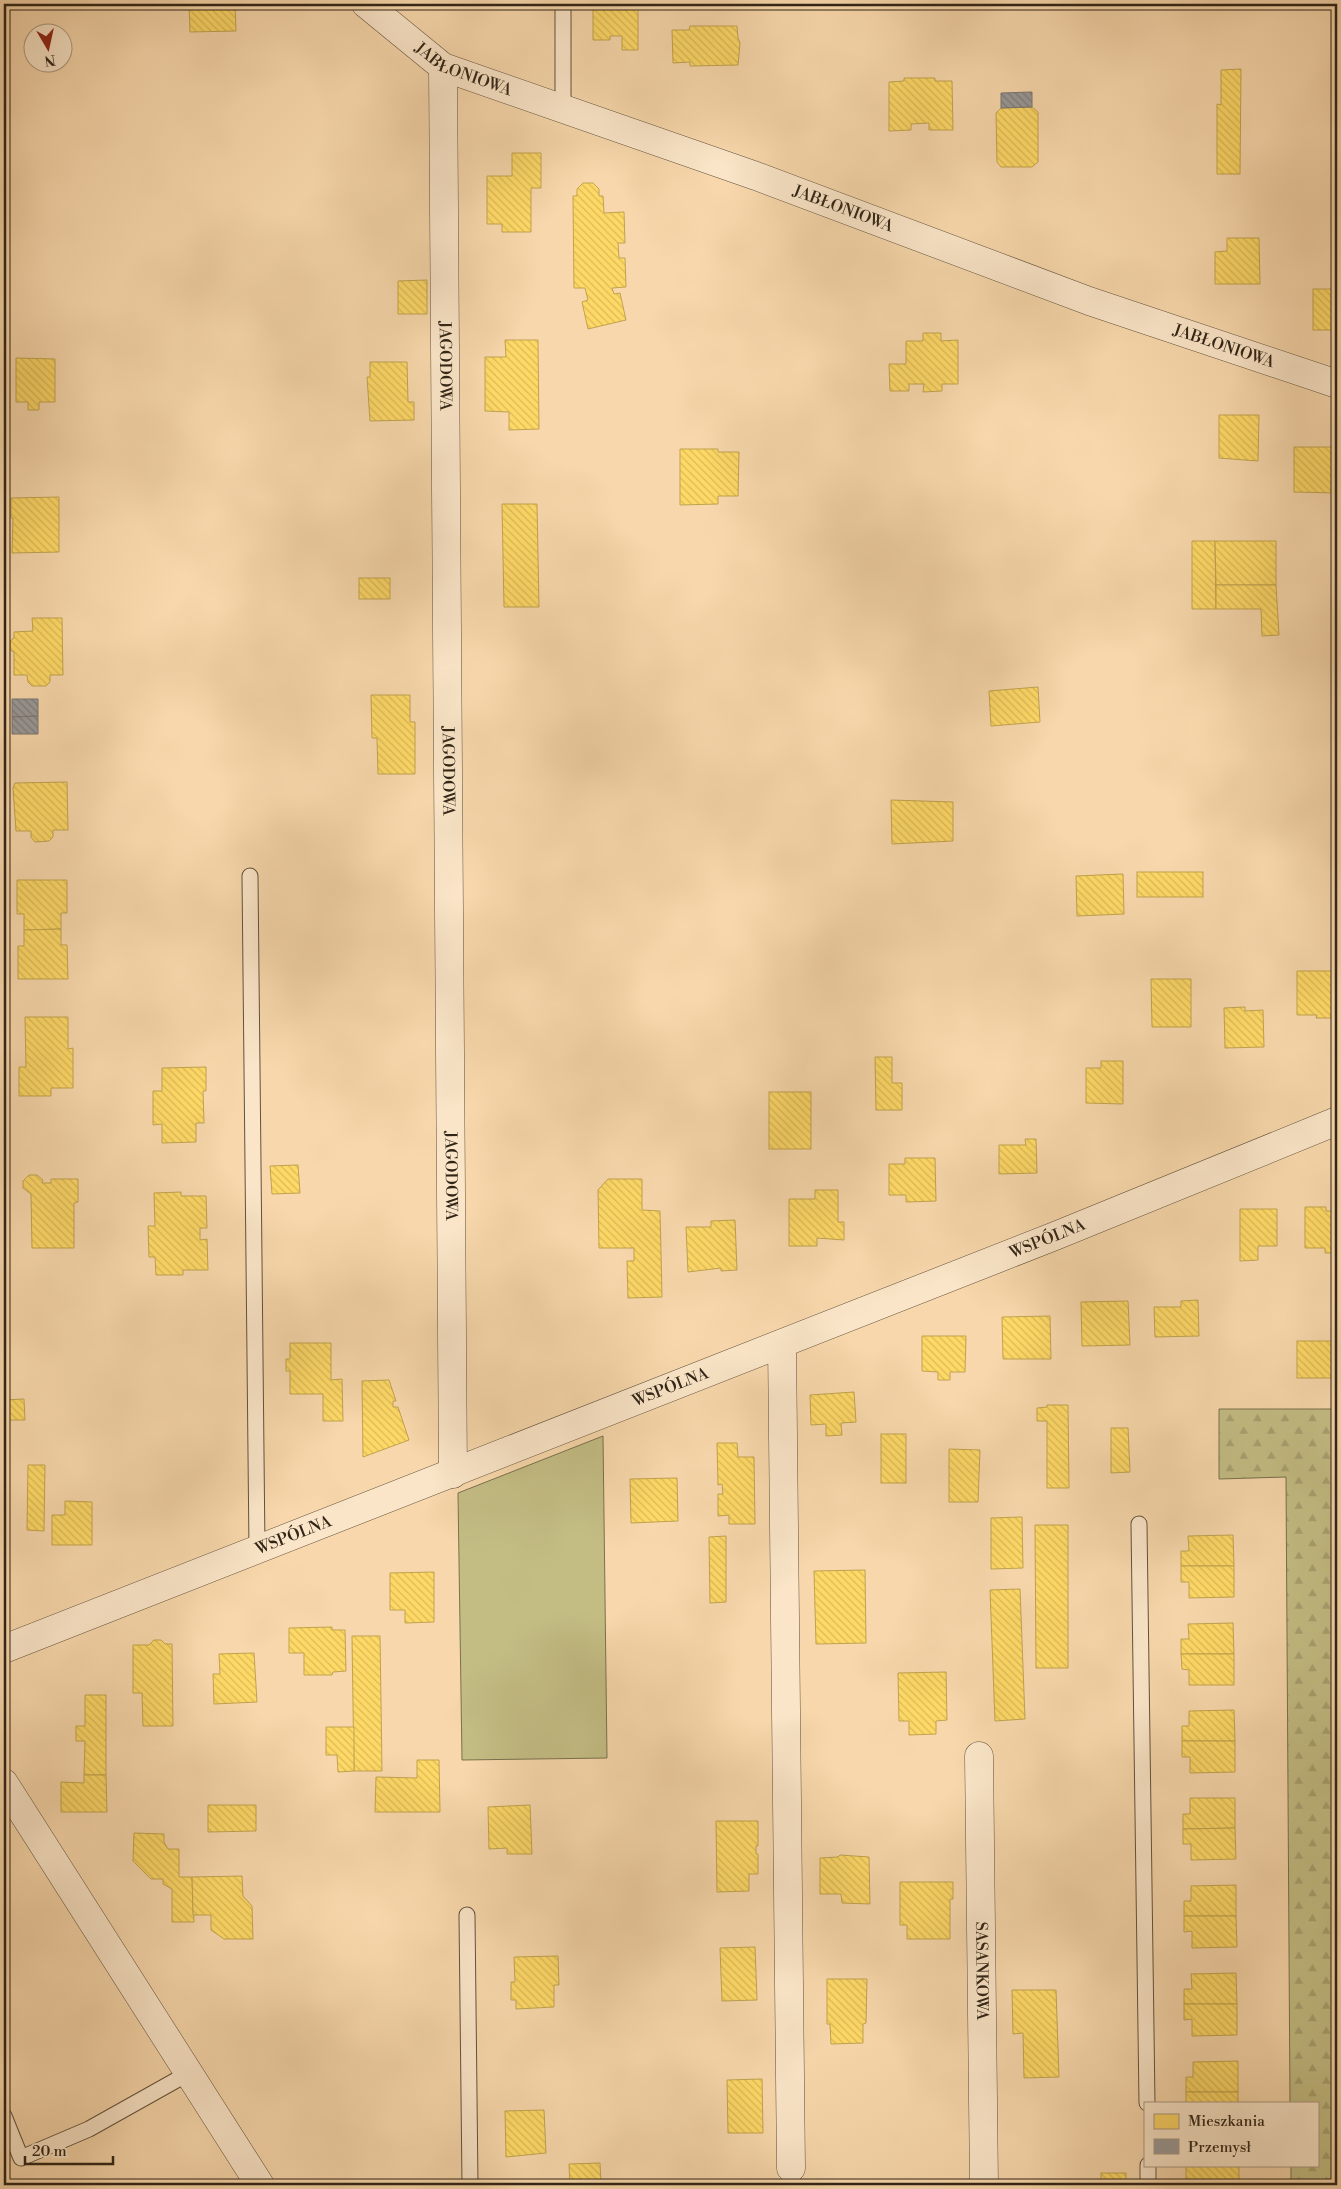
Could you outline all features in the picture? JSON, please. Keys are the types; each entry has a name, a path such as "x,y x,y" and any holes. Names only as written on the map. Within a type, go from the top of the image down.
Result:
{"street":[{"name":"JABŁONIOWA","path":"366,4 444,67 756,176 1089,301 1337,384"},
{"name":"JAGODOWA","path":"444,67 453,1474"},
{"name":"WSPÓLNA","path":"4,1649 1056,1236 1337,1122"},
{"path":"782,1344 791,2168"},
{"name":"SASANKOWA","path":"980,1756 984,2185"},
{"path":"4,1783 260,2185"}],"lane":[{"path":"562,4 564,109"},
{"path":"250,876 257,1550"},
{"path":"1139,1524 1147,2102"},
{"path":"468,1915 470,2185"},
{"path":"4,2116 21,2158 89,2129 189,2073"},
{"path":"1148,2166 1148,2185"}],"green space":[{"path":"1219,1409 1337,1409 1337,2185 1291,2185 1291,2166 1318,2166 1318,2102 1290,2102 1286,1477 1219,1479"},
{"path":"603,1436 607,1758 462,1760 458,1493"}],"building: Mieszkania":[{"path":"189,4 235,4 236,31 190,32"},
{"path":"593,4 638,4 638,50 622,50 622,36 610,36 610,40 593,40"},
{"path":"690,26 737,26 740,43 738,65 690,66 690,62 673,63 672,30 689,30"},
{"path":"1241,69 1240,174 1217,174 1217,104 1221,105 1221,70"},
{"path":"904,78 935,78 935,81 952,81 953,130 929,130 929,123 911,124 911,130 889,131 889,82 904,81"},
{"path":"1032,107 1038,112 1038,162 1032,167 1001,167 997,162 996,113 1001,108"},
{"path":"512,153 541,153 541,188 531,188 531,232 502,232 502,224 487,224 487,176 512,176"},
{"path":"583,183 593,183 599,189 599,196 603,196 604,213 624,212 625,243 618,243 619,258 625,258 626,287 612,288 614,294 620,293 626,320 588,329 582,302 588,300 585,288 574,288 573,196 577,196 577,189"},
{"path":"1227,238 1259,238 1260,284 1215,284 1215,252 1227,251"},
{"path":"427,280 427,314 398,314 398,281"},
{"path":"1313,289 1337,289 1337,330 1313,330"},
{"path":"923,333 941,333 941,341 958,340 958,384 942,384 942,391 923,392 924,384 909,384 909,391 890,391 889,364 906,364 906,341 923,341"},
{"path":"505,340 538,340 539,429 509,430 509,412 485,411 485,357 506,357"},
{"path":"16,358 55,359 55,402 39,402 39,410 28,410 28,402 16,402"},
{"path":"370,362 407,362 408,402 414,402 414,420 370,421 367,377 370,377"},
{"path":"1219,415 1259,415 1258,461 1219,458"},
{"path":"1294,447 1337,447 1337,493 1294,492"},
{"path":"680,449 718,449 718,452 739,452 738,496 718,496 718,504 680,505"},
{"path":"59,497 59,552 12,553 13,518 11,518 11,498"},
{"path":"502,504 537,504 539,607 504,607"},
{"path":"1192,541 1215,541 1216,609 1192,609"},
{"path":"1215,541 1276,541 1276,585 1216,585"},
{"path":"359,578 390,578 390,599 359,599"},
{"path":"1216,585 1276,585 1279,635 1262,636 1261,609 1216,609"},
{"path":"32,618 62,618 63,675 50,675 50,682 46,686 32,686 28,682 27,675 14,675 14,652 10,650 10,641 14,638 14,632 33,631"},
{"path":"1038,687 1040,722 991,726 989,691"},
{"path":"371,695 410,695 410,722 415,722 415,774 378,774 377,738 372,738"},
{"path":"67,782 68,830 53,830 53,837 49,841 35,842 31,837 31,831 16,831 13,788 15,783"},
{"path":"891,800 953,802 953,841 892,844"},
{"path":"1137,872 1203,872 1203,897 1137,897"},
{"path":"1123,874 1124,914 1077,916 1076,876"},
{"path":"17,880 67,880 67,913 61,913 61,929 24,930 24,914 17,914"},
{"path":"61,929 61,945 67,945 68,979 18,979 18,946 24,946 24,930"},
{"path":"1297,971 1337,971 1337,1018 1316,1018 1317,1015 1297,1015"},
{"path":"1151,979 1191,979 1191,1027 1152,1027"},
{"path":"1245,1007 1245,1011 1263,1010 1264,1047 1225,1048 1224,1008"},
{"path":"25,1017 68,1017 68,1049 73,1048 73,1088 51,1088 51,1096 19,1096 19,1067 26,1067"},
{"path":"875,1057 892,1057 892,1083 902,1083 902,1110 876,1110"},
{"path":"1101,1061 1123,1061 1123,1104 1086,1103 1086,1068 1101,1068"},
{"path":"206,1067 206,1091 203,1091 204,1123 196,1123 196,1142 162,1143 162,1124 153,1125 153,1091 162,1091 162,1068"},
{"path":"769,1092 811,1092 811,1149 769,1149"},
{"path":"1025,1139 1036,1139 1037,1173 999,1174 999,1145 1026,1145"},
{"path":"905,1158 935,1158 936,1201 906,1202 906,1195 889,1195 889,1164 905,1164"},
{"path":"298,1165 300,1193 272,1194 270,1166"},
{"path":"29,1175 37,1175 43,1180 42,1183 51,1183 51,1179 78,1179 78,1202 74,1203 74,1248 32,1248 31,1194 23,1188 23,1181"},
{"path":"608,1179 642,1179 642,1210 660,1211 662,1297 628,1298 627,1261 634,1261 634,1248 599,1248 598,1190"},
{"path":"815,1190 838,1190 838,1222 844,1222 844,1240 817,1238 817,1246 789,1246 789,1199 815,1199"},
{"path":"181,1192 181,1196 206,1196 207,1228 200,1228 200,1240 207,1239 208,1270 183,1270 183,1275 156,1275 155,1257 149,1257 148,1226 155,1226 154,1193"},
{"path":"1305,1207 1326,1207 1326,1211 1337,1211 1337,1253 1325,1253 1325,1248 1305,1248"},
{"path":"1240,1209 1277,1209 1277,1246 1258,1246 1258,1260 1240,1261"},
{"path":"735,1220 737,1270 721,1271 721,1268 688,1272 686,1227 711,1227 711,1221"},
{"path":"1198,1300 1199,1336 1155,1337 1154,1307 1181,1307 1181,1301"},
{"path":"1128,1301 1130,1345 1082,1346 1081,1302"},
{"path":"1050,1316 1051,1359 1003,1359 1002,1317"},
{"path":"922,1336 966,1336 965,1372 950,1372 950,1380 938,1380 938,1372 922,1371"},
{"path":"1297,1341 1337,1341 1337,1378 1297,1378"},
{"path":"290,1343 331,1343 331,1380 342,1379 343,1421 323,1421 323,1394 290,1394 290,1371 286,1371 286,1359 290,1359"},
{"path":"389,1380 396,1401 393,1401 393,1407 398,1407 409,1440 363,1457 362,1381"},
{"path":"854,1392 856,1422 841,1423 842,1435 826,1436 826,1424 811,1425 810,1395"},
{"path":"24,1399 25,1420 4,1420 4,1400"},
{"path":"1047,1405 1068,1405 1069,1488 1047,1488 1047,1421 1037,1421 1037,1408 1047,1407"},
{"path":"1111,1428 1128,1428 1130,1472 1111,1473"},
{"path":"881,1434 906,1434 906,1483 881,1483"},
{"path":"717,1443 737,1443 738,1457 754,1457 755,1524 729,1524 729,1515 718,1516 718,1494 723,1494 722,1484 718,1485"},
{"path":"949,1449 980,1450 978,1502 949,1502"},
{"path":"28,1465 45,1465 44,1531 27,1530"},
{"path":"677,1478 678,1521 631,1523 630,1479"},
{"path":"65,1501 92,1502 92,1545 52,1545 52,1515 65,1515"},
{"path":"1022,1517 1023,1568 991,1569 991,1518"},
{"path":"1035,1525 1068,1525 1068,1668 1036,1668"},
{"path":"1233,1535 1234,1566 1181,1566 1181,1551 1189,1551 1188,1536"},
{"path":"726,1536 726,1602 710,1603 709,1537"},
{"path":"1181,1566 1234,1566 1234,1597 1189,1598 1189,1582 1181,1582"},
{"path":"865,1570 866,1643 816,1644 814,1571"},
{"path":"434,1572 434,1622 405,1623 405,1610 390,1610 390,1573"},
{"path":"1020,1589 1025,1719 995,1721 990,1590"},
{"path":"1233,1623 1234,1654 1181,1654 1181,1639 1189,1639 1188,1624"},
{"path":"332,1627 332,1630 345,1630 346,1671 333,1672 332,1675 304,1675 304,1653 289,1653 289,1628"},
{"path":"352,1636 380,1636 382,1771 354,1771"},
{"path":"154,1640 161,1640 165,1644 172,1644 173,1726 143,1726 142,1693 133,1693 133,1645 149,1645"},
{"path":"254,1653 257,1702 214,1704 213,1674 220,1674 219,1654"},
{"path":"1181,1654 1234,1654 1234,1685 1189,1685 1189,1670 1182,1669"},
{"path":"946,1672 947,1720 936,1721 936,1734 909,1735 909,1721 899,1721 898,1673"},
{"path":"85,1695 106,1695 106,1775 84,1775 85,1741 76,1741 76,1726 85,1726"},
{"path":"1234,1710 1235,1741 1182,1741 1182,1726 1189,1726 1189,1711"},
{"path":"326,1727 354,1727 354,1771 338,1772 337,1755 326,1755"},
{"path":"1182,1741 1235,1741 1235,1772 1190,1773 1190,1757 1182,1757"},
{"path":"417,1760 439,1760 440,1812 375,1812 376,1777 417,1778"},
{"path":"84,1775 106,1775 107,1812 61,1812 61,1782 84,1783"},
{"path":"1190,1798 1235,1798 1235,1828 1183,1829 1183,1814 1190,1814"},
{"path":"208,1805 256,1805 256,1831 208,1832"},
{"path":"530,1805 532,1854 507,1854 507,1848 489,1849 488,1807"},
{"path":"716,1821 758,1821 758,1846 756,1846 756,1854 758,1854 758,1874 749,1874 749,1891 717,1892"},
{"path":"1235,1828 1236,1859 1191,1860 1191,1844 1183,1844 1183,1829"},
{"path":"134,1833 164,1834 164,1842 168,1849 179,1849 179,1877 192,1877 194,1922 172,1922 172,1889 163,1884 163,1879 151,1879 133,1861"},
{"path":"840,1855 869,1857 870,1904 842,1903 841,1894 820,1894 820,1858 838,1857"},
{"path":"242,1876 243,1896 252,1906 253,1939 224,1939 211,1930 211,1915 193,1915 192,1877"},
{"path":"900,1882 953,1882 953,1899 950,1899 950,1939 907,1939 907,1925 900,1925"},
{"path":"1236,1885 1236,1916 1184,1916 1184,1901 1191,1901 1191,1886"},
{"path":"1184,1916 1236,1916 1237,1947 1192,1948 1192,1931 1184,1932"},
{"path":"755,1947 757,2000 722,2001 720,1948"},
{"path":"558,1956 559,1985 554,1985 554,2007 516,2009 516,2000 511,2000 511,1982 515,1982 514,1957"},
{"path":"1236,1973 1237,2004 1184,2004 1184,1989 1192,1989 1191,1974"},
{"path":"827,1979 867,1979 866,2023 863,2024 863,2043 831,2044 830,2024 827,2024"},
{"path":"1012,1990 1056,1990 1059,2077 1024,2078 1023,2033 1013,2034"},
{"path":"1184,2004 1237,2004 1237,2035 1192,2036 1192,2019 1184,2020"},
{"path":"1238,2061 1238,2092 1186,2092 1186,2077 1193,2077 1193,2062"},
{"path":"762,2079 763,2133 728,2133 727,2080"},
{"path":"1186,2092 1238,2092 1238,2102 1186,2102"},
{"path":"544,2110 546,2153 506,2157 505,2111"},
{"path":"600,2163 601,2185 570,2185 569,2164"},
{"path":"1186,2166 1239,2166 1239,2180 1186,2180"},
{"path":"1101,2173 1126,2173 1126,2185 1101,2185"},
{"path":"1186,2180 1239,2180 1239,2185 1186,2185"}],"building: Przemysł":[{"path":"1032,92 1032,107 1001,108 1001,93"},
{"path":"12,699 38,699 38,716 12,717"},
{"path":"38,716 38,734 12,734 12,717"}]}
